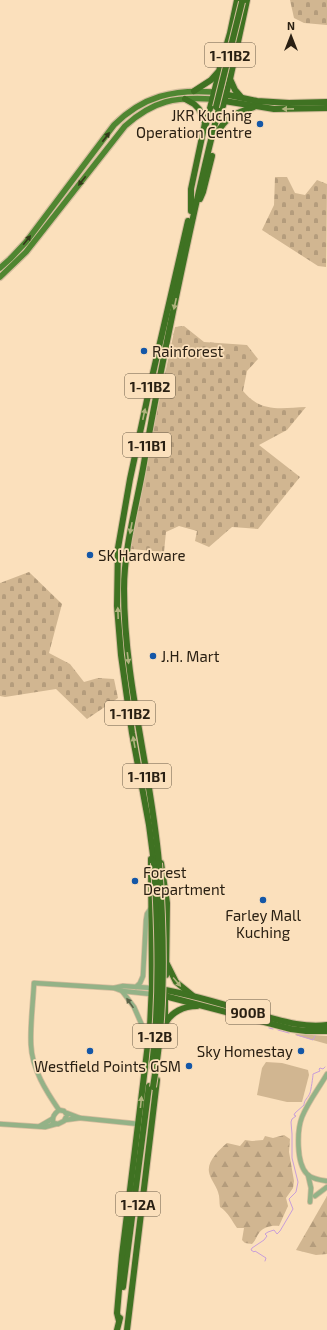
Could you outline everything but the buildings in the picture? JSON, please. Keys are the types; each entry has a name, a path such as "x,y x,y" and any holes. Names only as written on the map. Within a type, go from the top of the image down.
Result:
{"highway":[{"path":"193,211 191,189 237,0"},
{"path":"193,211 203,192 230,79 245,0"},
{"name":"1-11B1","path":"156,851 131,682 125,626 124,587 127,551 151,417 193,211 230,68 245,0"},
{"path":"194,91 211,80 219,71"},
{"path":"230,79 241,98"},
{"path":"214,92 241,98 274,102 327,102"},
{"path":"185,99 199,109 205,123 204,132"},
{"path":"212,99 274,109 327,108"},
{"path":"217,134 222,124 227,119 237,113 256,107"},
{"name":"1-11B2","path":"165,993 162,909 156,863 156,851 132,733 118,629 118,548 130,479 177,265 193,211"},
{"path":"130,479 128,500 129,504 131,505 135,502 140,482"},
{"path":"122,1321 117,1313 122,1255 148,1041 152,970 151,863 156,851"},
{"path":"127,1330 164,1026 167,903 163,872 156,851"},
{"path":"166,961 169,971 176,982 195,997"},
{"path":"152,970 160,976 166,972"},
{"path":"151,994 153,999 158,998 165,993"},
{"path":"165,993 260,1021 306,1031 327,1032"},
{"name":"900B","path":"151,994 165,993 195,997 300,1024 317,1026 327,1025"},
{"name":"1-12A","path":"122,1330 165,993"},
{"path":"164,1026 169,1017 179,1010 190,1006 206,1006"},
{"path":"244,1010 258,1017 260,1021"},
{"path":"117,1330 129,1310"}],"main road":[{"path":"0,268 26,242 114,125 125,114 156,98 180,91 214,92"},
{"path":"0,277 26,252 125,126 144,111 169,101 185,99 212,99"}],"street":[{"path":"136,987 140,983 142,976 146,920 151,908"},
{"path":"80,1118 59,1110 44,1089 36,1068 31,1047 34,983 114,988 123,986 136,987 151,994"},
{"path":"114,988 122,991 151,994"},
{"path":"122,991 134,1007 148,1041"},
{"path":"327,1074 302,1116 299,1129 298,1147 304,1170 308,1175 327,1182"},
{"path":"38,1127 52,1119 59,1110"},
{"path":"0,1124 38,1127 51,1126 61,1124 67,1118 67,1113"},
{"path":"65,1120 80,1118 138,1124"},
{"path":"52,1119 56,1124"},
{"path":"308,1175 311,1188 310,1202"},
{"path":"315,1196 327,1187"}],"green space":[{"path":"290,0 327,0 327,25 304,23 294,18"},
{"path":"275,177 287,177 295,193 305,195 317,180 327,184 326,267 318,266 262,230 274,205"},
{"path":"184,326 204,342 247,345 258,359 247,371 243,391 257,403 272,408 306,407 287,430 259,445 300,477 258,529 232,527 209,547 195,541 197,531 179,526 166,532 164,552 131,549 134,519 175,327"},
{"path":"29,572 62,604 49,653 70,664 84,682 98,678 114,679 118,698 87,719 56,689 5,697 0,696 0,583"},
{"path":"295,1035 327,1036 327,1044"},
{"path":"266,1062 282,1063 308,1070 309,1075 302,1102 287,1102 257,1095 262,1068"},
{"path":"284,1135 290,1139 289,1152 294,1181 293,1188 286,1198 288,1206 279,1226 265,1228 259,1233 252,1244 245,1243 242,1240 244,1228 237,1228 228,1214 220,1207 219,1194 209,1172 210,1164 214,1156 227,1143 240,1146 245,1140 263,1140 265,1136 273,1138"},
{"path":"327,1196 327,1254 316,1255 296,1250"}],"waterway":[{"path":"269,1028 273,1029"},
{"path":"278,1030 289,1033"},
{"path":"297,1035 313,1040 315,1036"},
{"path":"265,1261 266,1258 251,1250 264,1240 267,1236 265,1234 268,1232 274,1230 277,1234 293,1209 289,1199 296,1192 298,1182 292,1158 291,1122 296,1116 294,1115 295,1113 304,1105 310,1093 313,1074 320,1071 320,1068 323,1069 325,1067"}],"place":[{"name":"JKR Kuching Operation Centre","path":"260,124"},
{"name":"Rainforest","path":"144,351"},
{"name":"SK Hardware","path":"90,555"},
{"name":"J.H. Mart","path":"153,656"},
{"name":"Forest Department","path":"135,881"},
{"name":"Farley Mall Kuching","path":"263,900"},
{"name":"Westfield Points","path":"90,1051"},
{"name":"Sky Homestay","path":"301,1051"},
{"name":"GSM","path":"189,1066"}]}
